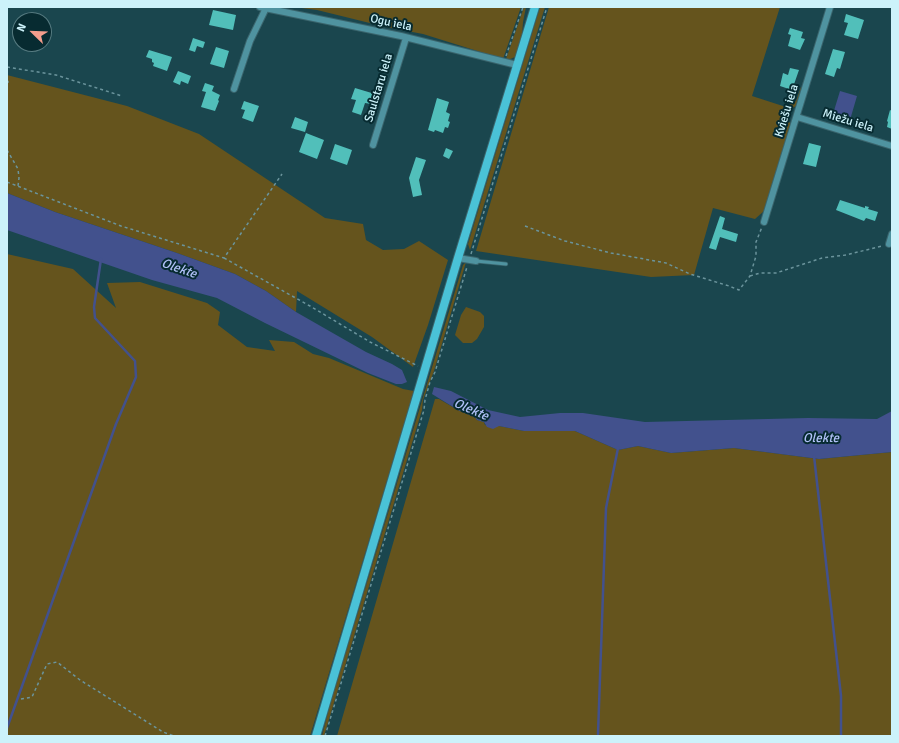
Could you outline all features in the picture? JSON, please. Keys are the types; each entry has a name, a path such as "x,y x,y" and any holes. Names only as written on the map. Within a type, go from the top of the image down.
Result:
{"main road":[{"path":"316,736 458,258 535,7"}],"street":[{"name":"Kviešu iela","path":"764,222 830,7"},
{"name":"Ogu iela","path":"263,8 406,38 517,65"},
{"path":"234,89 263,8"},
{"name":"Saulstaru iela","path":"372,145 406,38"},
{"name":"Miežu iela","path":"797,117 892,146"},
{"path":"890,244 892,234"},
{"path":"458,258 472,260"}],"lane":[{"path":"472,260 506,264"}],"path":[{"path":"504,62 523,7"},
{"path":"325,736 424,410 430,382 435,372 472,260 547,7"},
{"path":"7,67 56,75 122,96"},
{"path":"7,80 10,85"},
{"path":"7,150 18,169 18,186"},
{"path":"224,258 282,174"},
{"path":"7,182 121,226 224,258 303,302 370,342 425,370"},
{"path":"525,226 565,241 611,253 666,263 690,274 739,290 750,276 756,256 756,242 764,222"},
{"path":"750,276 776,273 822,258 846,255 890,244"},
{"path":"21,699 32,697 47,664 58,662 80,680 163,732 174,736"}],"shaded area":[{"path":"294,7 521,7 503,59 423,34 386,27 317,10"},
{"path":"524,7 526,7 522,35 517,53 515,57 508,60 506,59"},
{"path":"540,7 545,7 470,250 468,244"},
{"path":"549,7 780,7 752,96 786,107 796,101 802,87 797,105 792,109 786,109 783,115 787,118 791,125 764,211 755,219 713,208 694,275 651,277 476,251"},
{"path":"7,75 127,106 199,134 325,218 363,224 366,240 383,250 404,249 419,241 448,260 413,367 372,337 297,291 296,312 266,291 235,274 55,212 7,193"},
{"path":"7,254 73,269 116,308 107,283 140,282 207,303 220,312 218,325 247,347 275,351 269,340 294,342 313,354 329,358 403,389 414,391 310,736 7,736"},
{"path":"466,262 434,371 423,400 422,410 324,736 322,736 329,708 463,265"},
{"path":"466,307 480,312 484,316 484,327 477,339 472,343 463,343 455,335 461,315"},
{"path":"435,399 439,399 458,410 475,417 477,420 484,422 485,425 524,431 575,431 618,450 638,446 671,453 734,448 819,459 892,452 892,736 337,736"}],"water":[{"path":"840,91 857,96 850,120 833,114"},
{"name":"Olekte","path":"7,193 55,212 235,274 266,291 296,312 366,352 402,370 407,382 396,384 368,373 217,298 152,280 7,230"},
{"name":"Olekte","path":"434,387 451,391 488,410 520,417 560,413 583,413 645,422 808,418 877,419 892,411 892,452 819,459 734,448 671,453 638,446 618,450 575,431 524,431 499,426 493,429 487,427 484,422 458,410 432,394"}],"building":[{"path":"213,10 236,15 233,30 209,25"},
{"path":"846,14 864,20 858,39 844,35 848,23 844,22"},
{"path":"790,28 803,32 801,38 805,39 800,50 788,46 791,35 788,34"},
{"path":"193,38 205,42 203,48 197,46 195,52 189,50"},
{"path":"216,47 229,51 224,68 210,64"},
{"path":"833,49 845,52 840,69 837,68 834,77 825,74"},
{"path":"149,50 172,57 167,71 153,66 154,63 152,62 152,59 146,57"},
{"path":"790,68 799,70 792,90 780,86 783,73 788,75"},
{"path":"178,71 191,76 188,84 181,81 180,85 173,82"},
{"path":"205,83 214,86 212,91 220,95 215,111 201,107 206,92 202,91"},
{"path":"355,88 375,94 371,104 365,103 361,115 352,112 356,100 351,99"},
{"path":"437,98 449,102 446,112 450,114 448,121 450,122 448,128 445,127 443,133 435,130 434,132 428,130"},
{"path":"244,101 259,106 253,122 242,118 245,110 241,109"},
{"path":"890,110 892,111 892,129 887,127"},
{"path":"295,117 308,122 305,132 291,128"},
{"path":"306,133 324,140 317,159 299,152"},
{"path":"809,143 821,146 816,167 803,164"},
{"path":"335,144 352,150 347,165 330,159"},
{"path":"446,148 453,151 449,159 443,156"},
{"path":"416,157 426,160 419,180 422,195 413,197 409,178"},
{"path":"840,200 865,208 865,206 869,207 868,209 878,212 875,221 866,218 864,221 836,210"},
{"path":"720,216 725,218 722,229 738,234 736,242 720,237 716,250 709,248"}],"waterway":[{"path":"7,728 116,424 136,377 135,361 95,318 94,307 101,259"},
{"path":"598,734 606,508 618,448"},
{"path":"814,456 841,696 841,736"}]}
